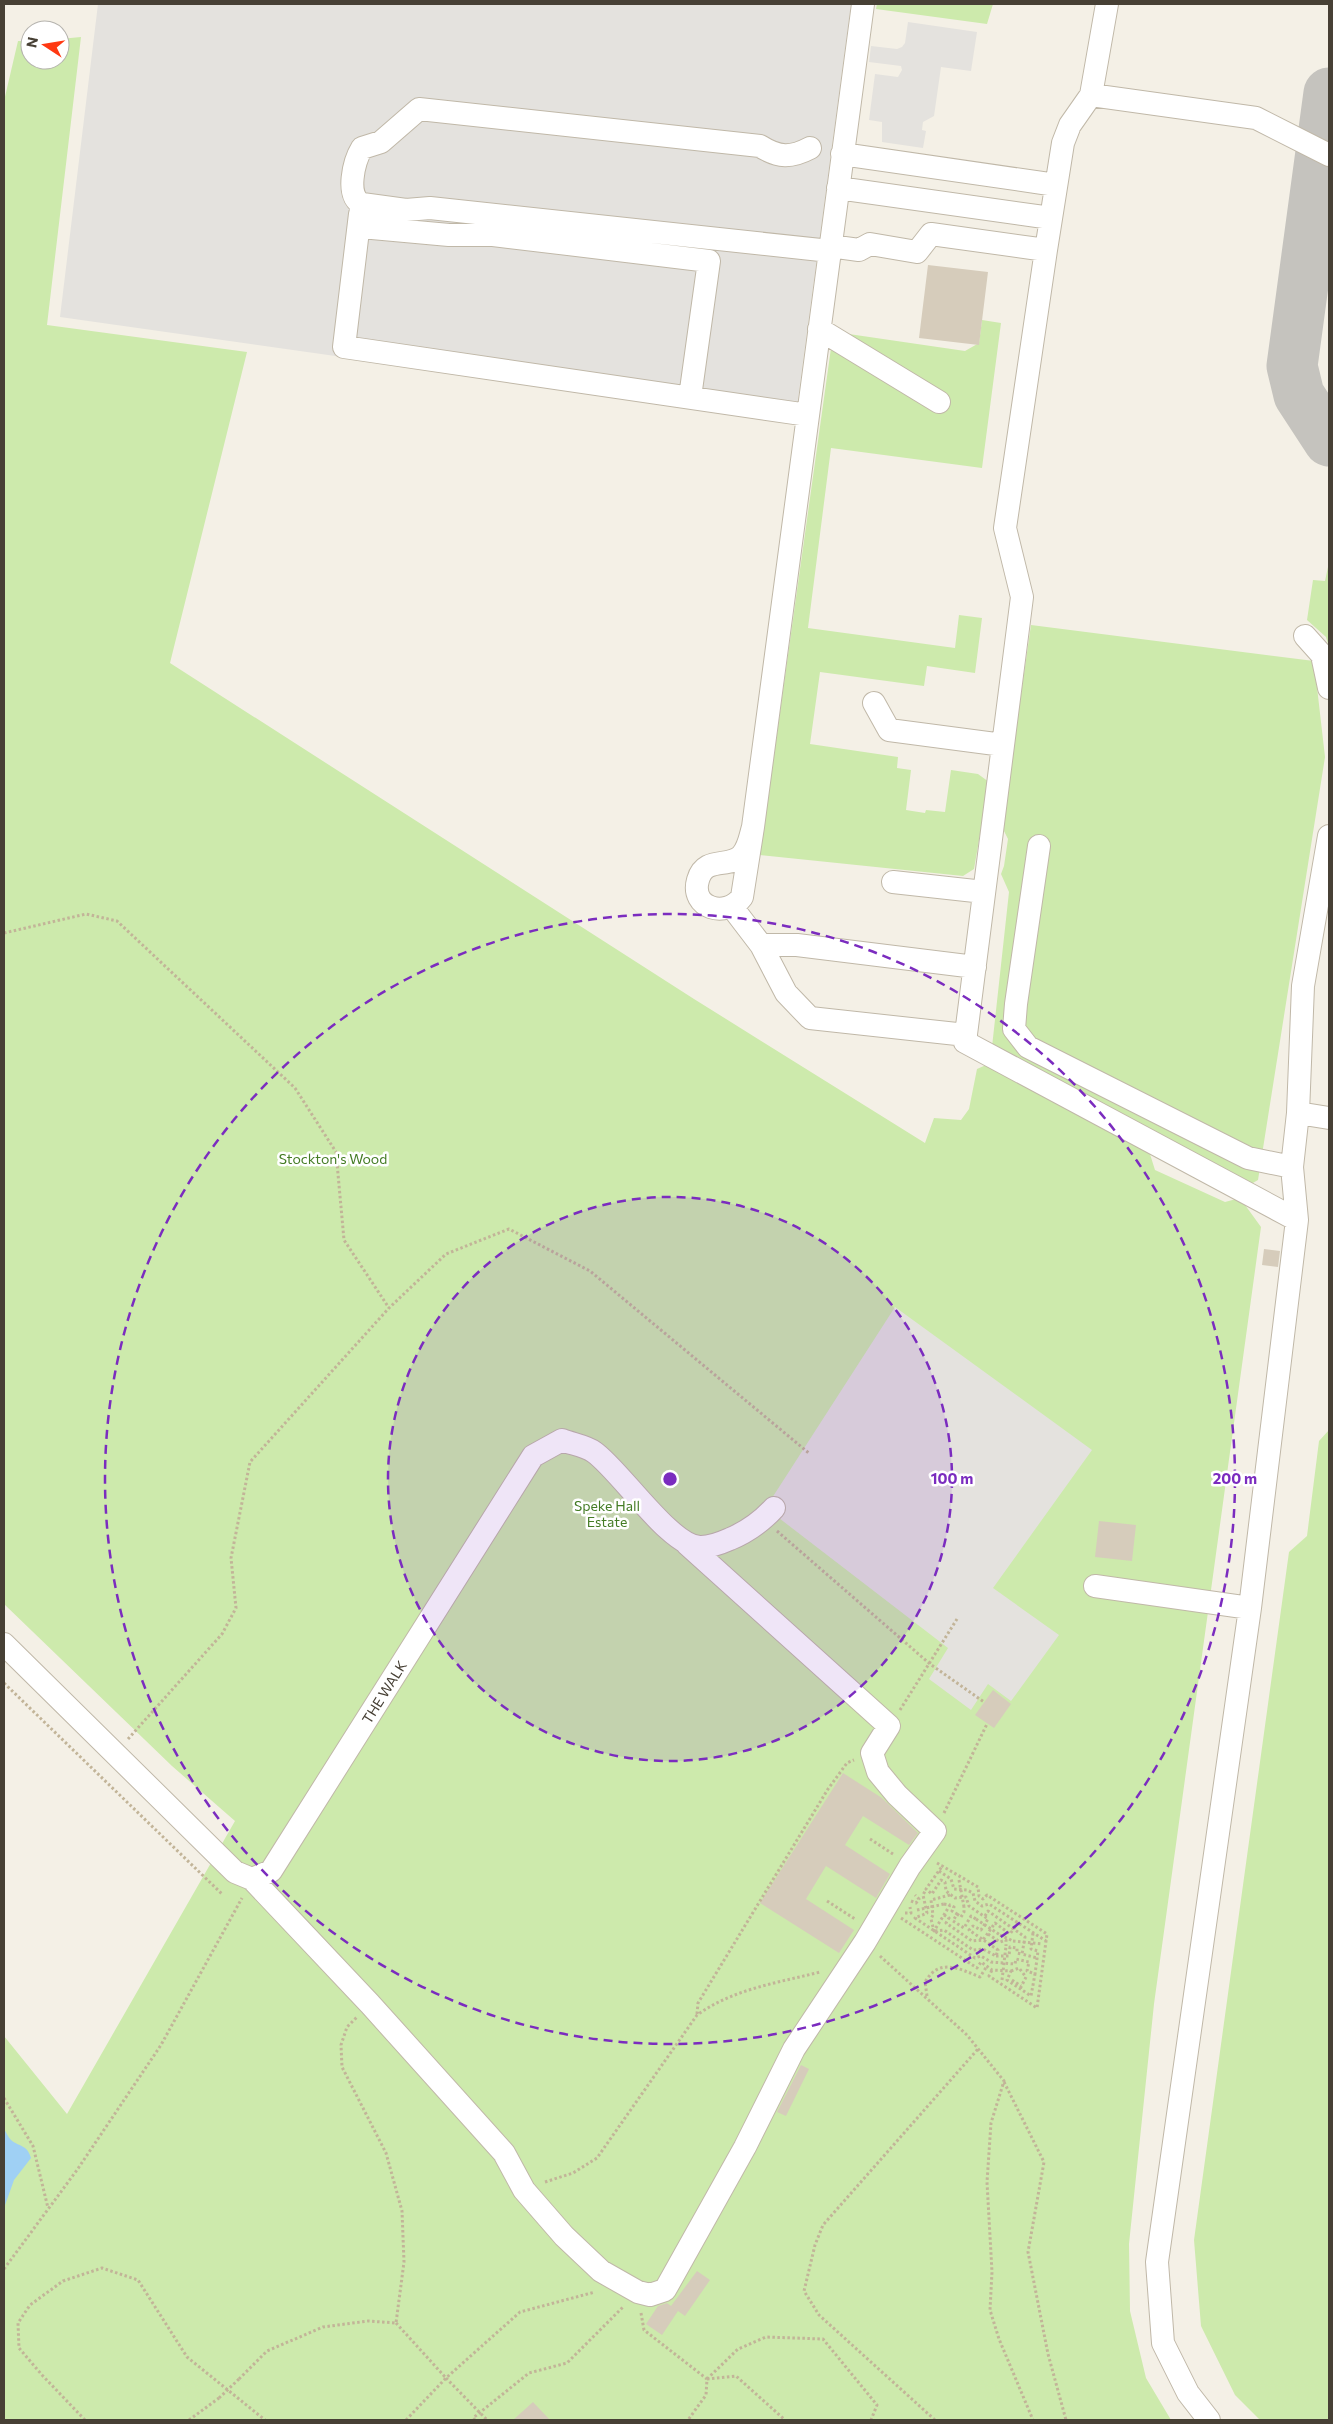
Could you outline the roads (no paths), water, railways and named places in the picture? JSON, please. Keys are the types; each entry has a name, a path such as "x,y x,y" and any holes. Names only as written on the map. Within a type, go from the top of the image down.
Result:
{"street":[{"path":"753,826 748,846 741,857 713,864 700,874 697,890 705,904 718,910 732,907 750,886 753,826 819,328 843,153 863,53 862,4"},
{"path":"1107,4 1091,95 1070,125 1063,143 1005,528 1022,597 965,1042 1297,1220"},
{"path":"1091,95 1256,118 1329,155"},
{"path":"1046,250 931,234 917,252 870,244 859,250 430,208 407,200 353,193 356,161 362,148 381,142 419,109 760,146 771,141 1056,185"},
{"path":"838,188 1051,218"},
{"path":"465,212 428,219 360,214 344,348 474,368 729,402 808,415"},
{"path":"358,226 432,234 492,235 709,261 690,397"},
{"path":"819,328 939,402"},
{"path":"1305,636 1322,655 1329,688"},
{"path":"874,702 889,730 1003,745"},
{"path":"1209,2420 1188,2393 1163,2343 1157,2262 1250,1608 1297,1220 1292,1167 1298,1113 1303,986 1329,836"},
{"path":"1039,846 1014,1029 1028,1047 1248,1158 1292,1167"},
{"path":"893,882 984,892"},
{"path":"732,907 761,945 786,993 810,1018 966,1035"},
{"path":"761,945 797,945 975,967"},
{"path":"1298,1113 1329,1118"},
{"name":"THE WALK","path":"562,1440 594,1452 687,1544 889,1726 872,1753 878,1772 897,1796 935,1831 921,1868 869,1936 794,2049 745,2147 665,2290 650,2295 638,2292 601,2271 564,2236 524,2190 504,2153 370,2004 252,1879 271,1871 533,1456 562,1440"},
{"path":"687,1544 700,1548 718,1544 769,1514"},
{"path":"1095,1586 1250,1608"},
{"path":"4,1644 235,1872 252,1879"}],"water":[{"path":"4,2129 11,2140 27,2150 31,2158 14,2180 4,2208"}],"park label":[{"name":"Stockton's Wood","path":"333,1158"},
{"name":"Speke Hall Estate","path":"607,1514"}]}
